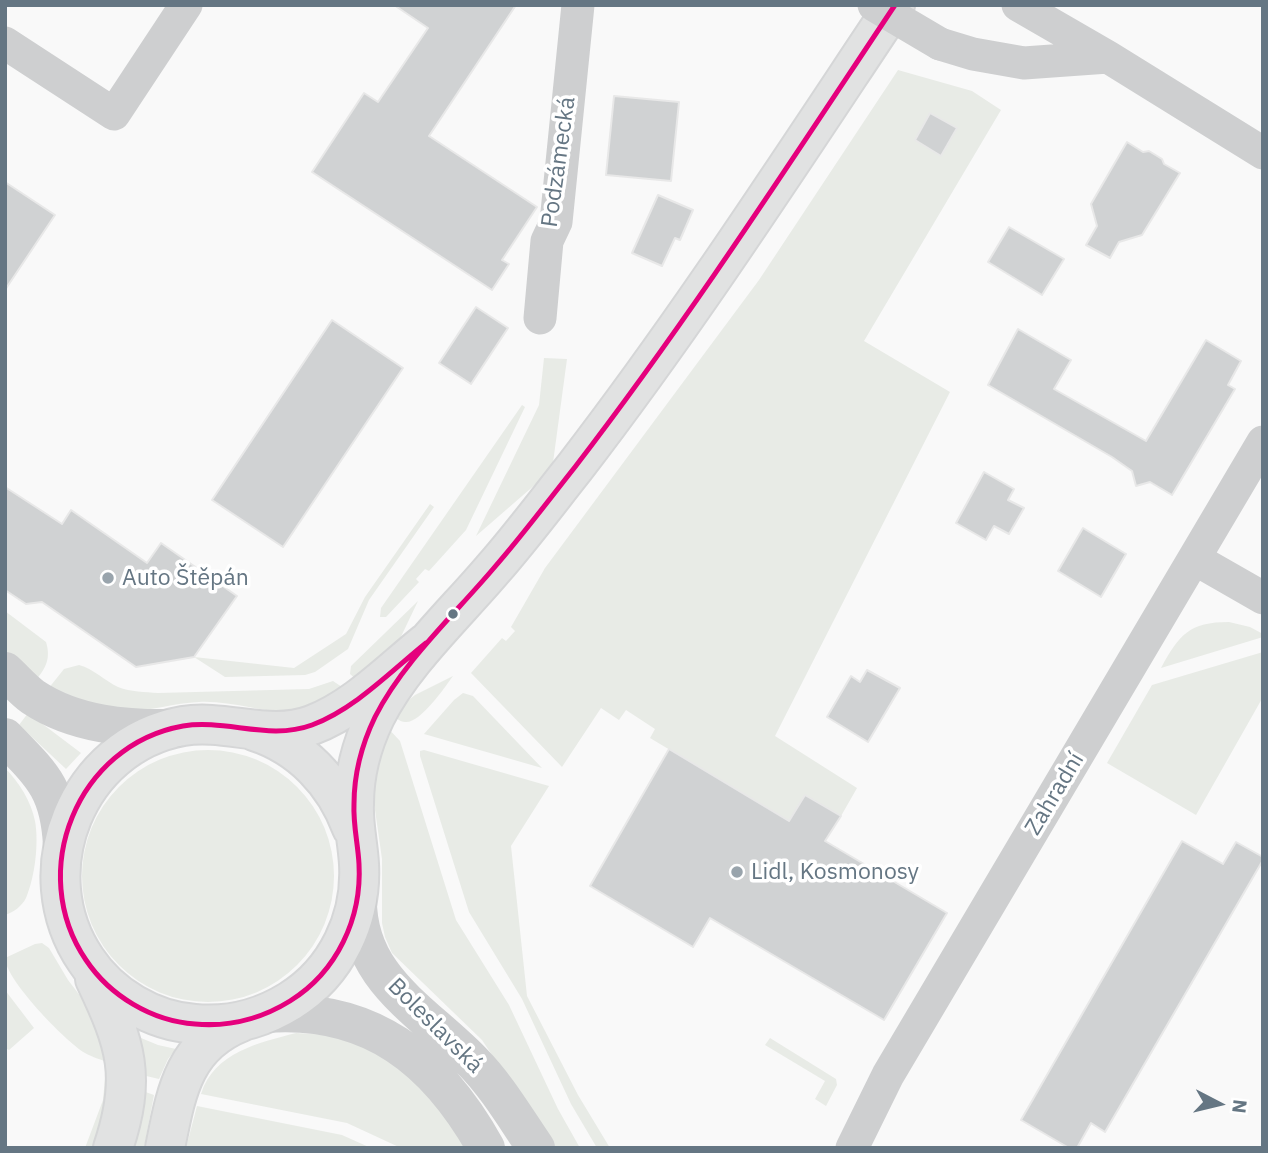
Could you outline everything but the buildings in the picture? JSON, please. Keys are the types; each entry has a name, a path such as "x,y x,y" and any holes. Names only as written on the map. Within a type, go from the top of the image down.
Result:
{"main road":[{"path":"165,1148 184,1074 194,1057 219,1033 299,996 327,968 347,933 358,895 354,787 367,734 378,710 426,643 542,510 650,367 895,5"},
{"path":"113,1148 126,1095 124,1053 112,1014 68,926 61,900 59,872 62,845 77,804 102,770 136,743 175,728 203,724 283,732 303,728 347,706 426,643"},
{"path":"245,729 285,745 319,771 343,806 357,845"},
{"path":"87,962 117,993 156,1015 200,1025 215,1025 255,1017"}],"street":[{"path":"5,43 114,114 186,5"},
{"name":"Podzámecká","path":"540,318 547,241 556,222 578,5"},
{"path":"874,5 940,44 973,54 1024,63 1108,57"},
{"path":"1018,5 1263,153"},
{"name":"Zahradní","path":"852,1148 895,1063 1263,442"},
{"path":"1195,559 1263,598"},
{"path":"5,671 32,696 61,712 121,727 175,728"},
{"path":"5,737 49,786 61,822 62,845"},
{"name":"Boleslavská","path":"358,895 360,933 376,966 407,1003 475,1063 536,1148"},
{"path":"255,1017 293,1013 338,1020 370,1030 396,1043 425,1066 442,1084 486,1148"}],"shaded area":[{"path":"898,70 972,91 1001,110 864,341 950,392 775,736 857,788 841,816 789,821 650,738 655,729 626,710 619,720 601,708 562,767 471,673 502,638 506,641 515,631 511,627 545,568 759,280"},
{"path":"544,358 567,359 552,470 476,536 539,405"},
{"path":"522,405 525,407 466,530 429,571 425,569 416,579 419,582 386,617 380,617 381,608"},
{"path":"430,504 434,507 369,600 348,649 315,672 305,675 225,677 194,657 294,668 346,634 365,597"},
{"path":"418,601 397,645 358,681 350,674 351,666"},
{"path":"5,611 46,642 47,662 36,680 5,651"},
{"path":"1229,622 1250,627 1263,634 1263,637 1161,668 1187,633 1204,625"},
{"path":"1263,652 1263,697 1196,815 1107,763 1152,685"},
{"path":"79,665 118,687 138,692 309,689 333,681 348,691 323,707 300,712 271,711 214,702 119,711 48,689 64,669"},
{"path":"453,676 432,704 418,717 403,722 391,714 415,695"},
{"path":"463,693 473,696 542,768 424,734"},
{"path":"28,713 81,753 66,769 19,725"},
{"path":"386,726 400,741 456,920 509,1005 558,1109 580,1148 554,1148 482,1040 392,953 382,923 382,859 372,789"},
{"path":"208,750 245,755 278,771 297,787 313,806 329,839 334,876 329,913 313,946 297,965 278,981 245,997 208,1002 171,997 138,981 119,965 103,946 87,913 82,876 87,839 103,806 119,787 138,771 171,755"},
{"path":"420,751 549,786 511,846 527,996 578,1095 610,1148 597,1148 571,1104 522,999 469,912 420,756"},
{"path":"5,768 20,786 31,806 37,839 34,870 26,898 22,904 5,915"},
{"path":"42,943 49,948 88,1006 110,1063 85,1053 64,1036 25,994 8,968 5,958"},
{"path":"5,990 34,1028 9,1050 5,1048"},
{"path":"296,1033 348,1036 413,1073 467,1148 401,1148 347,1123 201,1094 207,1080 227,1059 253,1046"},
{"path":"141,1038 176,1049 159,1079 142,1075"},
{"path":"770,1038 836,1079 837,1085 826,1106 815,1099 825,1081 765,1045"},
{"path":"105,1078 111,1081 106,1116 93,1148 85,1148 103,1100"},
{"path":"140,1090 154,1095 144,1148 127,1148"},
{"path":"197,1106 342,1135 371,1148 186,1148"}],"transit line":[{"path":"426,643 358,699 312,725 280,731 216,725 183,726 146,738 115,758 90,785 72,817 62,852 61,889 69,925 86,960 107,985 133,1004 163,1018 195,1024 220,1024 256,1017 279,1007 307,989 321,975 343,942 356,904 359,864 354,812 355,782 366,738 386,697 414,659 525,531 617,411 739,239 895,5"}],"place":[{"name":"Auto Štěpán","path":"108,578"},
{"name":"Lidl, Kosmonosy","path":"737,872"}]}
